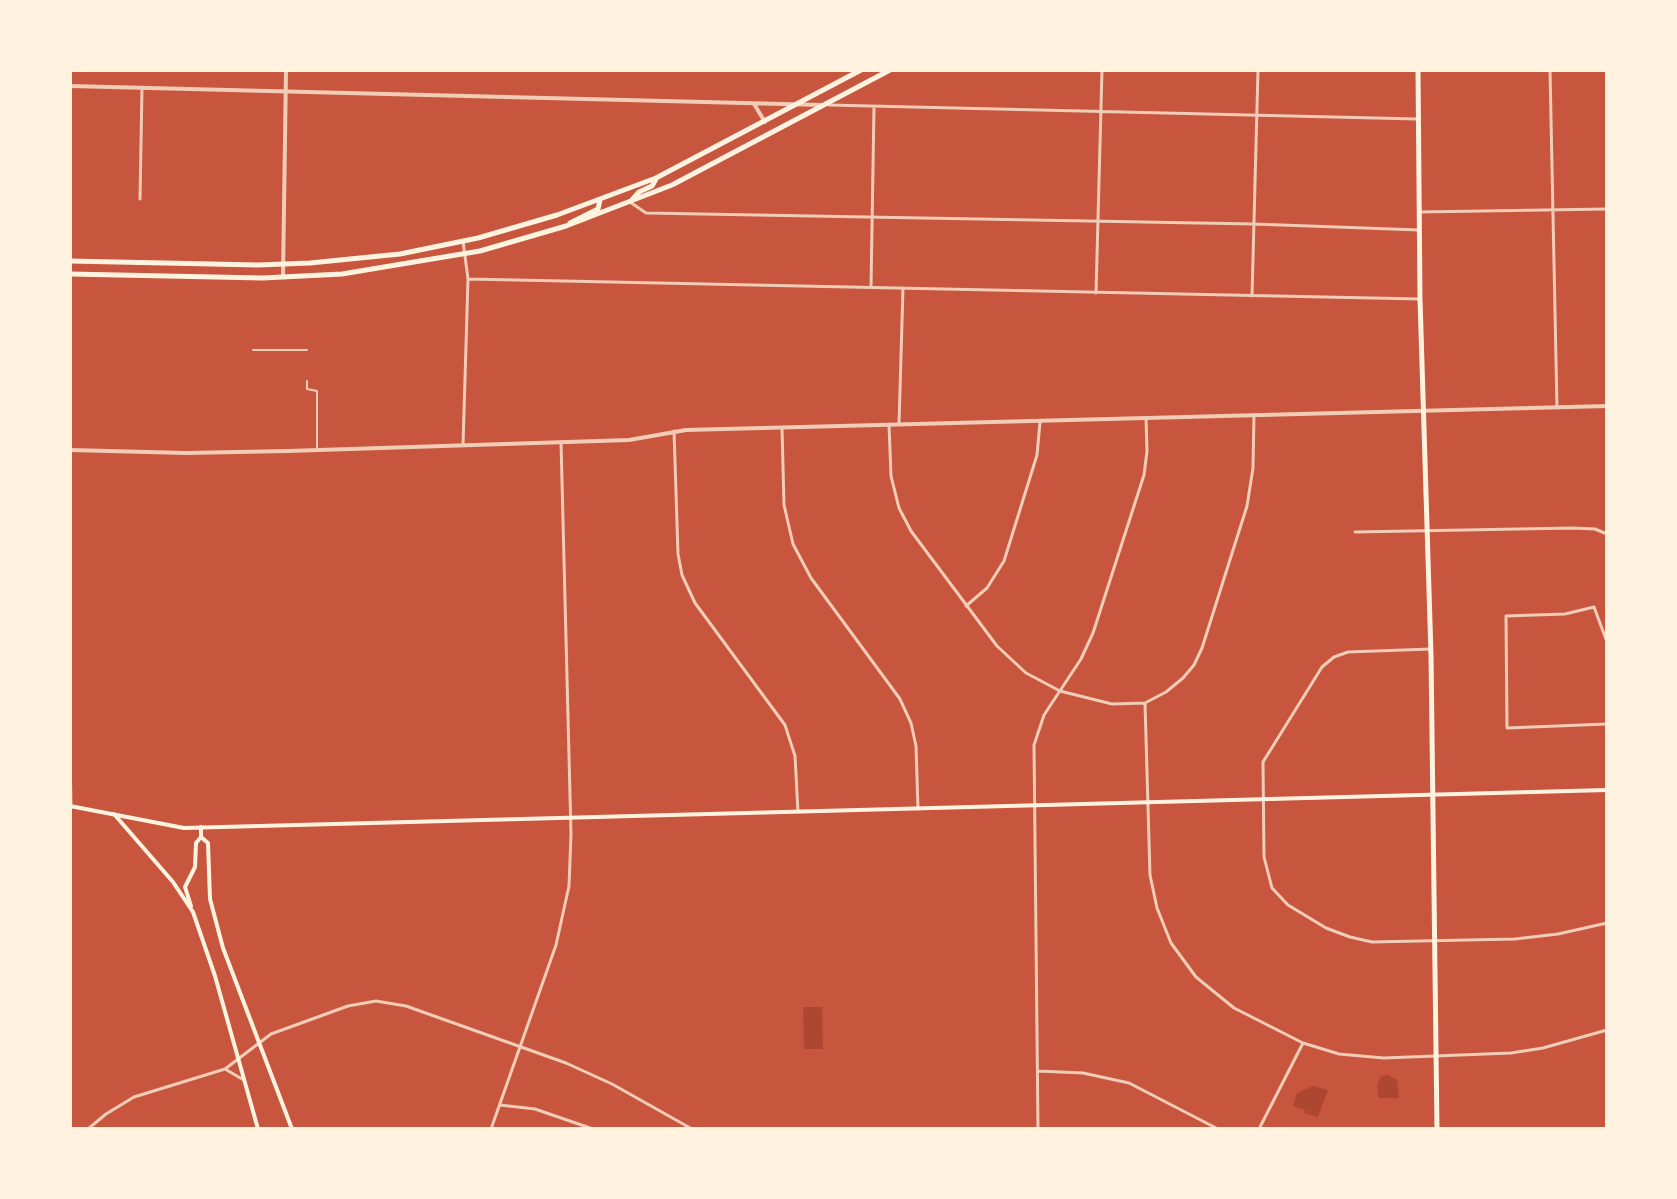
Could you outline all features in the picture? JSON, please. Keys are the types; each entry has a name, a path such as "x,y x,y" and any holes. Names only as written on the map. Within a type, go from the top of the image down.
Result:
{"main road":[{"path":"70,261 283,264 368,258 463,241 512,229 656,178 861,70"},
{"path":"70,274 283,277 378,270 465,254 566,226 630,202 702,170 890,70"},
{"path":"1418,70 1420,299 1431,649 1437,1129"},
{"path":"630,202 639,192 652,186 656,178"},
{"path":"566,226 598,209 600,200"},
{"path":"70,806 173,826 201,827 1607,790"},
{"path":"113,813 173,882 193,912"},
{"path":"201,827 201,837 196,843 195,867 185,887 215,976 258,1129"},
{"path":"201,837 208,843 210,899 223,948 292,1129"}],"street":[{"path":"283,277 286,70"},
{"path":"1096,293 1102,70"},
{"path":"1252,296 1258,70"},
{"path":"1550,70 1557,408"},
{"path":"70,86 1417,119"},
{"path":"140,199 142,88"},
{"path":"754,104 765,122"},
{"path":"871,287 874,107"},
{"path":"630,202 646,213 1419,230"},
{"path":"1419,212 1607,209"},
{"path":"463,241 468,279 463,445"},
{"path":"468,279 1420,299"},
{"path":"899,424 903,288"},
{"path":"70,450 196,453 317,450 633,440 674,431 1607,406"},
{"path":"889,425 891,476 899,508 911,531 997,646 1015,665 1060,691 1112,704 1145,703 1166,692 1194,665 1247,506 1254,455 1254,415"},
{"path":"1038,1129 1033,757 1036,735 1044,715 1081,659 1093,633 1146,463 1146,418"},
{"path":"966,606 987,588 1004,561 1037,455 1040,420"},
{"path":"782,428 784,505 793,544 811,578 900,699 911,723 916,746 918,809"},
{"path":"674,431 678,554 682,575 695,603 785,725 795,756 798,812"},
{"path":"491,1129 563,920 570,870 561,442"},
{"path":"1355,532 1585,528 1607,534"},
{"path":"1607,642 1594,607 1565,614 1506,616 1507,728 1607,724"},
{"path":"1431,649 1356,651 1326,662 1263,762 1265,867 1272,888 1288,905 1326,928 1350,937 1385,943 1515,939 1558,934 1607,923"},
{"path":"1145,703 1150,875 1154,898 1177,954 1218,997 1252,1019 1303,1043 1354,1056 1436,1057 1526,1051 1607,1030"},
{"path":"70,753 70,806"},
{"path":"88,1129 134,1097 225,1069 271,1034 348,1006 387,1001 520,1047 603,1080 692,1129"},
{"path":"1259,1129 1303,1043"},
{"path":"225,1069 243,1079"},
{"path":"1038,1071 1083,1073 1129,1083 1218,1129"},
{"path":"500,1105 535,1109 593,1129"}],"lane":[{"path":"253,350 307,350"},
{"path":"307,381 307,389 317,391 317,450"}],"shaded area":[{"path":"803,1007 822,1007 823,1049 804,1049"},
{"path":"1388,1075 1397,1080 1399,1098 1379,1098 1377,1086 1381,1076"},
{"path":"1313,1086 1328,1090 1318,1117 1293,1106 1297,1093"}]}
